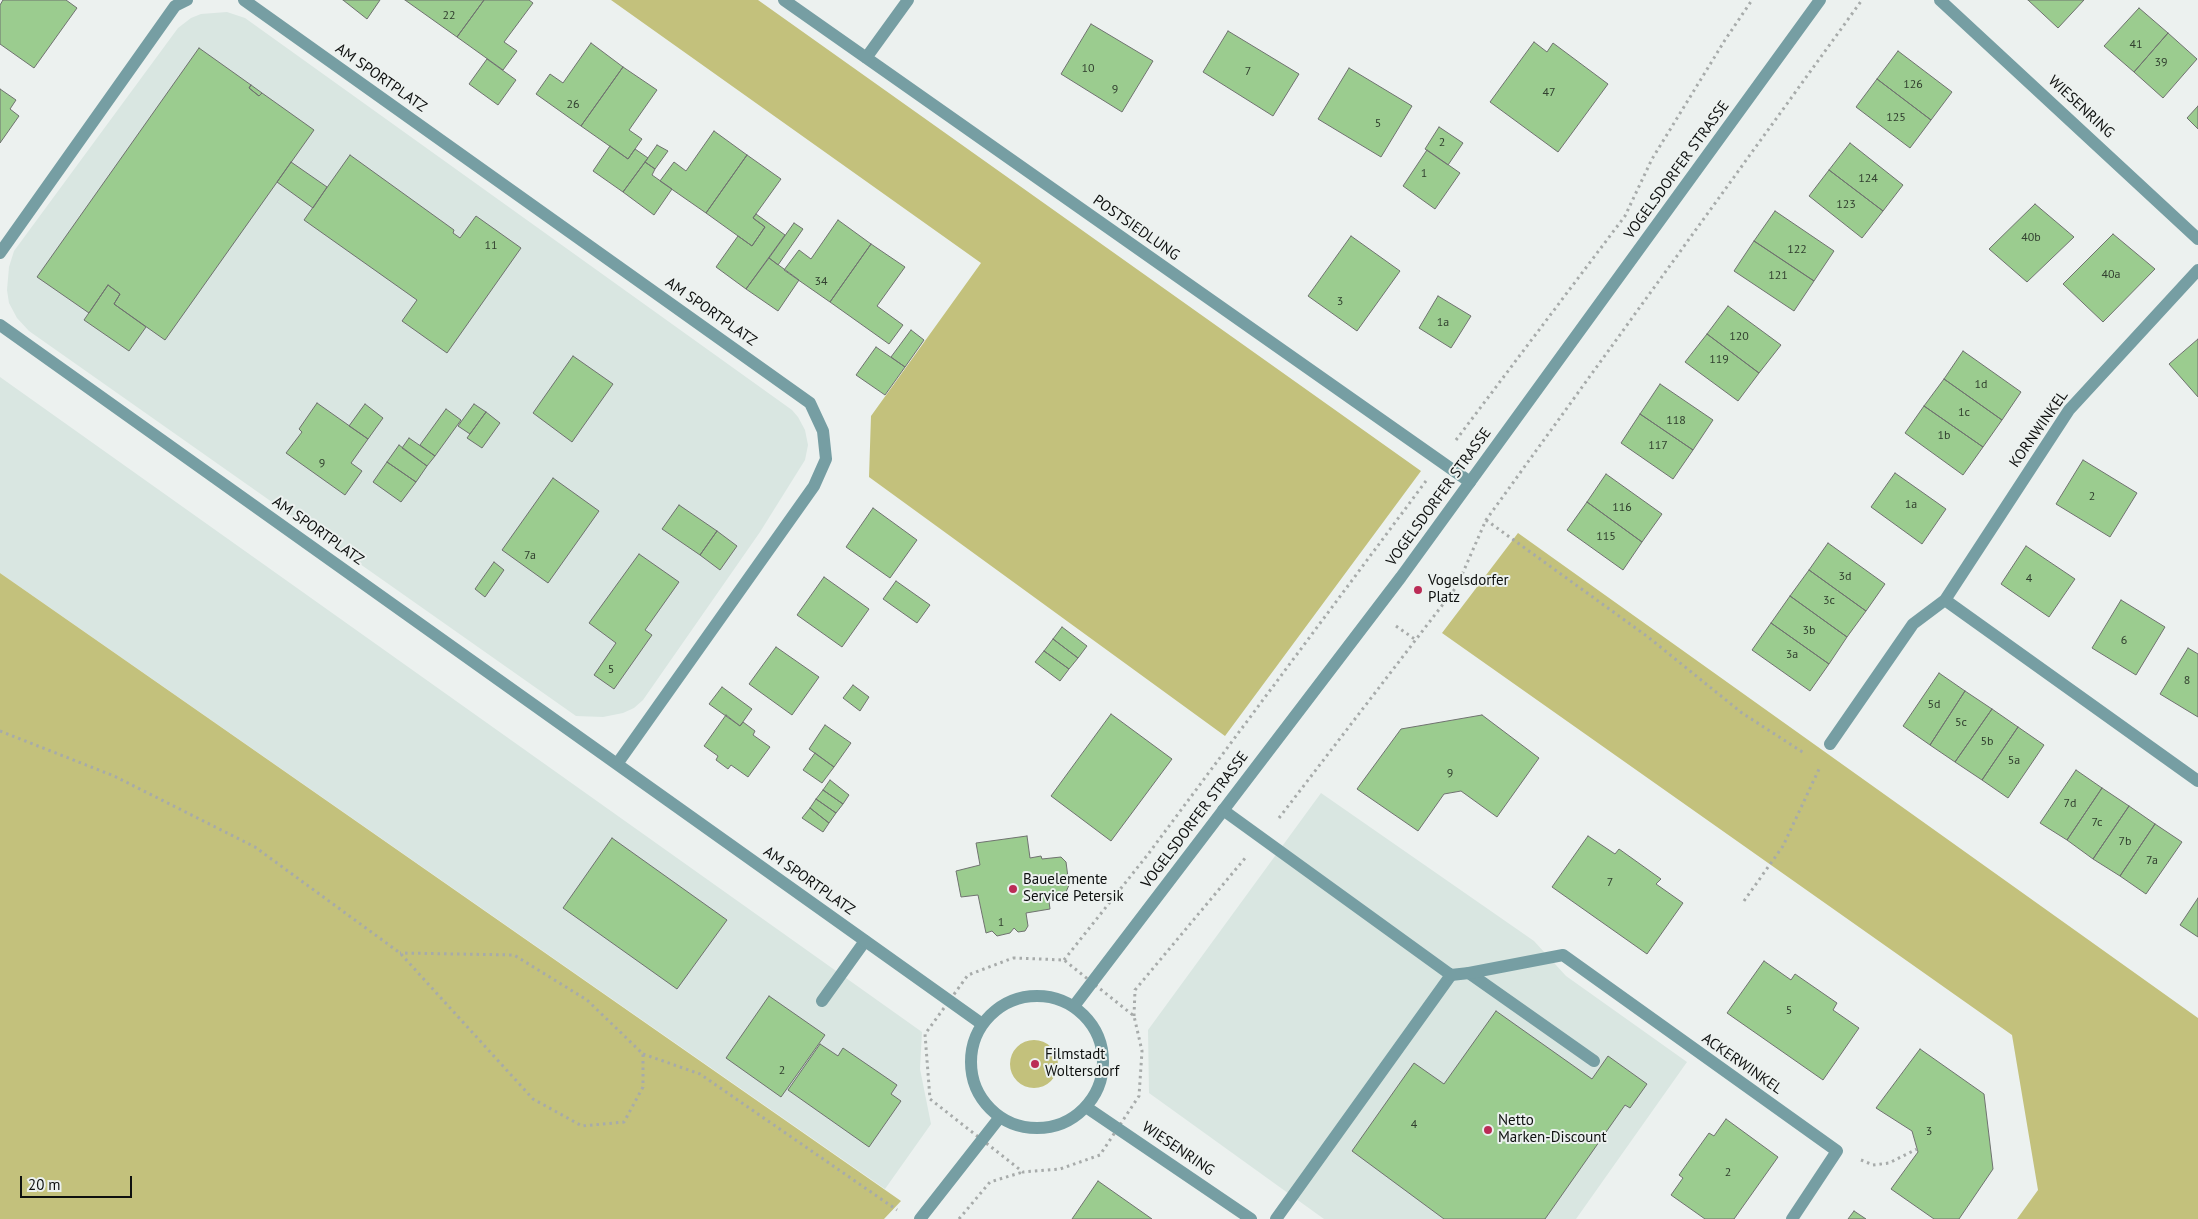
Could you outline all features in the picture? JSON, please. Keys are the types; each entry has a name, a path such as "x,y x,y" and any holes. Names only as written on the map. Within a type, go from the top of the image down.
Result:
{"street":[{"path":"0,253 175,6 187,0"},
{"name":"AM SPORTPLATZ","path":"244,0 810,402 823,432 826,459 814,486 617,764"},
{"name":"POSTSIEDLUNG","path":"784,0 1470,482"},
{"path":"866,58 908,0"},
{"name":"VOGELSDORFER STRASSE","path":"1074,1006 1401,577 1820,0"},
{"name":"WIESENRING","path":"1940,0 2198,239"},
{"name":"KORNWINKEL","path":"1830,744 1913,624 1945,600 2069,410 2198,270"},
{"name":"AM SPORTPLATZ","path":"0,325 982,1024"},
{"path":"1945,600 2198,781"},
{"path":"1223,810 1451,974 1469,973 1594,1061"},
{"path":"822,1001 865,941"},
{"name":"ACKERWINKEL","path":"1469,973 1563,955 1837,1151"},
{"path":"1276,1219 1451,974"},
{"path":"1033,995 1054,998 1074,1006 1090,1023 1101,1043 1104,1065 1099,1088 1086,1107 1072,1119 1055,1126 1017,1125 1000,1117 985,1104 975,1086 970,1067 972,1047 982,1024 993,1012 1012,1000 1033,995"},
{"name":"WIESENRING","path":"1086,1107 1251,1219"},
{"path":"920,1219 1000,1117"},
{"path":"1792,1219 1837,1151"}],"path":[{"path":"1064,960 1149,853 1440,461 1625,216 1652,159 1725,40 1752,0"},
{"path":"960,1219 990,1182 1023,1172 1060,1169 1100,1155 1139,1096 1142,1051 1134,1016 1135,990 1233,870 1263,839 1457,586 1486,520 1862,0"},
{"path":"1521,354 1526,358"},
{"path":"1486,520 1648,637 1742,713 1822,764"},
{"path":"1393,624 1416,640"},
{"path":"0,731 114,776 255,847 400,953 533,1099 582,1126 624,1122 643,1087 643,1054"},
{"path":"1744,901 1783,846 1830,744"},
{"path":"400,953 514,955 587,1000 643,1054 700,1074 902,1213"},
{"path":"1023,1172 930,1099 926,1034 968,974 1013,958 1064,960 1134,1016"},
{"path":"1837,1151 1873,1165 1889,1163 1917,1149"}],"shaded area":[{"path":"611,0 758,0 1421,471 1225,736 869,477 871,416 981,263"},
{"path":"227,12 245,18 792,410 798,417 805,430 808,445 805,460 760,532 643,700 634,708 623,713 603,717 576,716 29,331 17,318 9,303 7,290 9,267 14,251 178,28 191,18 201,14"},
{"path":"0,377 922,1032 920,1069 931,1124 885,1189 0,573"},
{"path":"1518,533 2198,1018 2198,1219 2017,1219 2038,1190 2012,1035 1442,633"},
{"path":"0,573 901,1201 884,1219 0,1219"},
{"path":"1321,793 1534,941 1566,976 1687,1062 1576,1219 1324,1219 1149,1093 1148,1030"},
{"path":"1029,1040 1039,1040 1048,1044 1054,1050 1057,1055 1057,1073 1048,1084 1039,1088 1029,1088 1020,1084 1014,1078 1010,1069 1010,1059 1014,1050 1020,1044"}],"building":[{"path":"3,0 66,0 77,8 34,68 0,44 0,5"},
{"path":"343,0 380,0 367,19"},
{"path":"405,0 484,0 457,37"},
{"path":"484,0 529,0 533,3 504,42 517,51 503,70 457,37"},
{"path":"2028,0 2084,0 2058,28"},
{"path":"2139,8 2168,33 2134,72 2104,46"},
{"path":"1091,24 1153,61 1122,112 1061,74"},
{"path":"1228,31 1299,74 1273,116 1203,72"},
{"path":"2168,33 2197,59 2163,98 2134,72"},
{"path":"1534,42 1547,52 1553,43 1608,84 1558,152 1490,102"},
{"path":"591,43 623,67 581,126 536,94 550,74 563,83"},
{"path":"199,48 251,85 249,88 259,96 262,93 314,130 165,340 114,304 120,294 108,285 89,313 37,277"},
{"path":"1898,51 1952,92 1931,120 1877,79"},
{"path":"487,59 516,80 498,105 469,84"},
{"path":"623,67 657,90 629,130 642,139 628,159 581,126"},
{"path":"1349,68 1412,106 1381,157 1318,119"},
{"path":"1877,79 1931,120 1910,148 1856,107"},
{"path":"251,85 262,93 259,96 249,88"},
{"path":"0,89 16,100 10,109 19,116 0,143"},
{"path":"2198,106 2198,129 2187,118"},
{"path":"1439,127 1463,143 1448,165 1425,149"},
{"path":"714,131 747,155 706,213 660,181 674,162 686,171"},
{"path":"1850,143 1903,185 1883,211 1829,170"},
{"path":"657,145 668,151 655,169 645,162"},
{"path":"610,146 628,159 635,149 648,158 623,192 593,171"},
{"path":"1427,150 1460,173 1435,209 1403,186"},
{"path":"350,155 454,230 453,233 460,238 476,216 521,248 447,353 402,321 417,300 304,220"},
{"path":"747,155 781,179 753,218 765,227 752,246 706,213"},
{"path":"291,162 327,187 313,208 277,182"},
{"path":"645,162 655,169 652,175 672,189 654,215 623,192"},
{"path":"1829,170 1883,211 1862,238 1809,196"},
{"path":"2035,204 2074,237 2027,282 1989,249"},
{"path":"1775,211 1834,251 1814,281 1754,241"},
{"path":"756,214 785,235 746,289 716,267 738,236 752,246 765,227 753,218"},
{"path":"838,220 871,244 830,302 784,270 799,250 811,259"},
{"path":"794,223 803,229 778,265 769,258"},
{"path":"2113,234 2155,269 2103,322 2063,284"},
{"path":"1351,236 1400,271 1357,331 1308,296"},
{"path":"1754,241 1814,281 1794,311 1734,271"},
{"path":"871,244 905,267 877,306 903,325 889,344 830,302"},
{"path":"769,258 799,280 778,311 746,289"},
{"path":"108,285 120,294 114,304 146,327 129,351 84,320"},
{"path":"1438,296 1471,316 1451,348 1419,328"},
{"path":"1728,306 1781,345 1759,373 1707,334"},
{"path":"911,330 924,340 905,367 891,357"},
{"path":"1707,334 1759,373 1738,401 1685,362"},
{"path":"2198,339 2198,397 2169,364"},
{"path":"876,347 905,367 885,395 856,375"},
{"path":"1963,351 2021,392 2002,420 1944,379"},
{"path":"573,356 613,384 572,442 533,413"},
{"path":"1944,379 2002,420 1983,447 1924,406"},
{"path":"1660,384 1713,420 1693,450 1640,414"},
{"path":"317,403 368,439 351,463 362,471 345,495 286,453 302,432 299,429"},
{"path":"365,404 383,418 368,439 349,426"},
{"path":"474,404 486,412 470,434 458,426"},
{"path":"1924,406 1983,447 1963,475 1905,433"},
{"path":"446,409 461,420 435,456 420,445"},
{"path":"486,412 500,423 482,448 467,438"},
{"path":"1640,414 1693,450 1673,479 1621,443"},
{"path":"409,438 435,456 427,466 402,448"},
{"path":"399,445 427,466 416,482 387,462"},
{"path":"2083,460 2137,493 2110,537 2056,504"},
{"path":"387,462 416,482 401,502 373,482"},
{"path":"1895,473 1946,509 1922,544 1871,507"},
{"path":"1606,474 1662,514 1642,542 1587,502"},
{"path":"553,478 599,511 548,583 502,550"},
{"path":"1587,502 1642,542 1623,570 1567,530"},
{"path":"679,505 717,531 700,555 662,529"},
{"path":"873,508 917,540 890,578 846,547"},
{"path":"717,531 737,546 720,570 700,555"},
{"path":"1828,543 1885,584 1866,611 1809,570"},
{"path":"2026,546 2075,579 2049,617 2001,584"},
{"path":"639,554 679,582 645,630 652,635 614,689 594,675 616,643 589,623"},
{"path":"494,562 504,570 485,597 475,589"},
{"path":"1809,570 1866,611 1847,637 1790,596"},
{"path":"824,577 869,609 842,647 797,615"},
{"path":"896,581 930,605 917,623 883,599"},
{"path":"1790,596 1847,637 1829,664 1771,623"},
{"path":"2121,600 2165,627 2136,675 2092,648"},
{"path":"1771,623 1829,664 1810,691 1752,650"},
{"path":"1062,627 1087,646 1078,658 1053,639"},
{"path":"1053,639 1078,658 1069,669 1044,651"},
{"path":"776,647 819,677 792,715 749,684"},
{"path":"2188,648 2198,654 2198,717 2160,694"},
{"path":"1044,651 1069,669 1060,681 1035,662"},
{"path":"1939,673 1965,691 1930,745 1903,726"},
{"path":"853,685 869,697 860,711 843,698"},
{"path":"722,687 752,709 740,726 709,704"},
{"path":"1965,691 1992,709 1955,762 1930,745"},
{"path":"1992,709 2018,727 1982,780 1955,762"},
{"path":"1111,714 1172,759 1111,841 1051,796"},
{"path":"726,715 740,726 743,722 755,731 753,735 770,747 748,777 731,765 728,769 716,760 718,756 704,746"},
{"path":"1482,715 1539,758 1497,817 1461,791 1444,794 1418,831 1357,789 1401,729"},
{"path":"825,725 851,743 834,767 809,749"},
{"path":"2018,727 2044,745 2008,798 1982,780"},
{"path":"815,753 834,767 822,783 803,770"},
{"path":"2076,770 2102,788 2067,840 2040,823"},
{"path":"830,780 849,795 843,804 823,790"},
{"path":"2102,788 2129,806 2093,859 2067,840"},
{"path":"823,790 843,804 836,813 816,799"},
{"path":"816,799 836,813 829,823 810,808"},
{"path":"2129,806 2155,824 2120,876 2093,859"},
{"path":"810,808 829,823 823,832 802,818"},
{"path":"2155,824 2182,842 2146,894 2120,876"},
{"name":"Bauelemente Service Petersik","path":"1027,836 1030,858 1041,856 1042,859 1061,857 1066,862 1069,885 1066,892 1048,894 1050,909 1026,913 1028,926 1025,931 1018,932 1014,928 1010,933 997,936 992,931 986,933 978,895 961,897 956,871 980,865 976,843"},
{"path":"1588,836 1615,854 1619,849 1661,879 1656,884 1683,903 1647,954 1552,887"},
{"path":"612,838 727,920 677,989 563,908"},
{"path":"2198,898 2198,937 2180,925"},
{"path":"1764,961 1791,980 1795,974 1837,1003 1833,1010 1859,1028 1823,1080 1727,1013"},
{"path":"769,996 825,1035 781,1097 726,1058"},
{"name":"Netto Marken-Discount","path":"1496,1011 1592,1079 1608,1056 1647,1084 1630,1108 1625,1105 1545,1219 1444,1219 1352,1151 1414,1063 1444,1084"},
{"path":"820,1044 838,1056 843,1048 897,1085 891,1094 901,1101 869,1147 788,1090"},
{"path":"1920,1049 1984,1094 1993,1169 1959,1219 1934,1219 1891,1189 1918,1152 1912,1131 1876,1108"},
{"path":"1726,1119 1778,1157 1734,1219 1705,1219 1671,1195 1683,1178 1679,1175 1709,1133 1714,1136"},
{"path":"1098,1181 1152,1219 1072,1219"},
{"path":"1854,1211 1866,1219 1848,1219"}],"place":[{"name":"Vogelsdorfer Platz","path":"1418,590"},
{"name":"Bauelemente Service Petersik","path":"1013,889"},
{"name":"Filmstadt Woltersdorf","path":"1035,1064"},
{"name":"Netto Marken-Discount","path":"1488,1130"}]}
